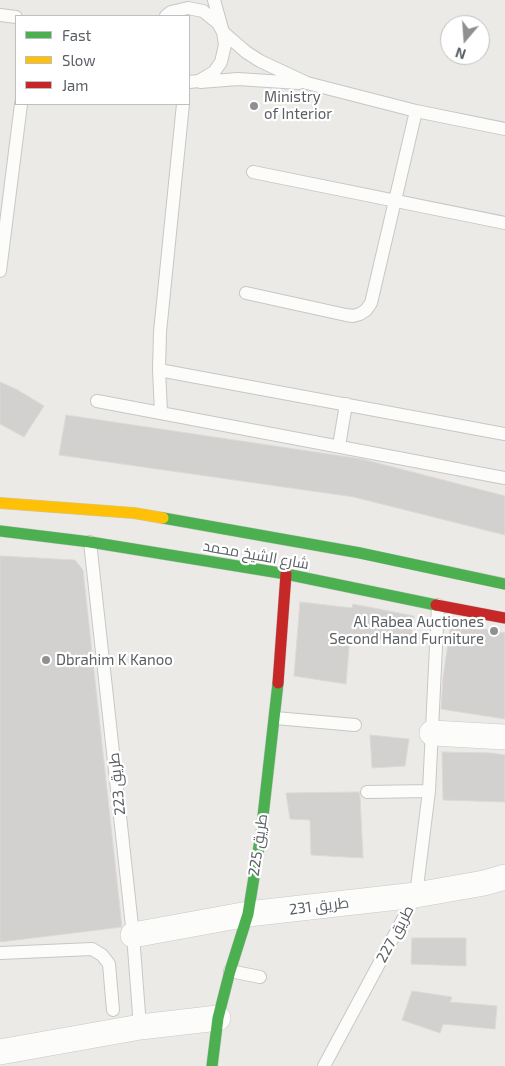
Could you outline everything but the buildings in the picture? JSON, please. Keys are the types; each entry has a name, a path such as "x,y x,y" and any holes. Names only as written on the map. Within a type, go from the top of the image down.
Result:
{"main road":[{"name":"شارع الشيخ محمد","path":"0,502 134,513 360,553 505,584"},
{"name":"شارع الشيخ محمد","path":"0,531 90,542 286,574 505,618"},
{"name":"طريق 225","path":"212,1066 218,1018 248,914 261,834 275,718 286,574"}],"street":[{"path":"432,734 505,737"},
{"name":"طريق 231","path":"133,935 248,914 416,895 484,883 505,877"},
{"path":"15,1056 140,1027 218,1018"}],"lane":[{"path":"168,14 176,0"},
{"path":"190,82 199,81 214,72 221,62 225,45 214,0"},
{"path":"168,14 188,8 203,11 218,23 223,32 246,52 260,61 307,83 416,111 505,129"},
{"path":"0,15 15,17"},
{"path":"190,82 238,79 307,83"},
{"path":"0,270 21,105"},
{"path":"161,412 160,332 183,105"},
{"path":"246,294 353,316 366,310 371,303 416,111"},
{"path":"253,172 505,223"},
{"path":"159,370 505,434"},
{"path":"97,401 505,478"},
{"path":"339,446 346,404"},
{"name":"طريق 223","path":"90,542 133,935 140,1027"},
{"name":"طريق 227","path":"324,1066 416,895 429,791 438,605"},
{"path":"275,718 355,725"},
{"path":"367,792 429,791"},
{"path":"0,952 92,949 102,955 109,964 113,1010"},
{"path":"230,971 260,977"}],"traffic: fast":[{"path":"163,518 360,553 505,584"},
{"path":"0,531 90,542 286,574 436,605"},
{"path":"212,1066 218,1018 248,914 261,834 278,683"}],"traffic: slow":[{"path":"0,503 134,513 163,518"}],"traffic: jam":[{"path":"278,683 286,574"},
{"path":"436,605 505,618"}],"place":[{"name":"Ministry of Interior","path":"254,106"},
{"name":"Al Rabea Auctiones Second Hand Furniture","path":"494,631"},
{"name":"Dbrahim K Kanoo","path":"46,660"}]}
